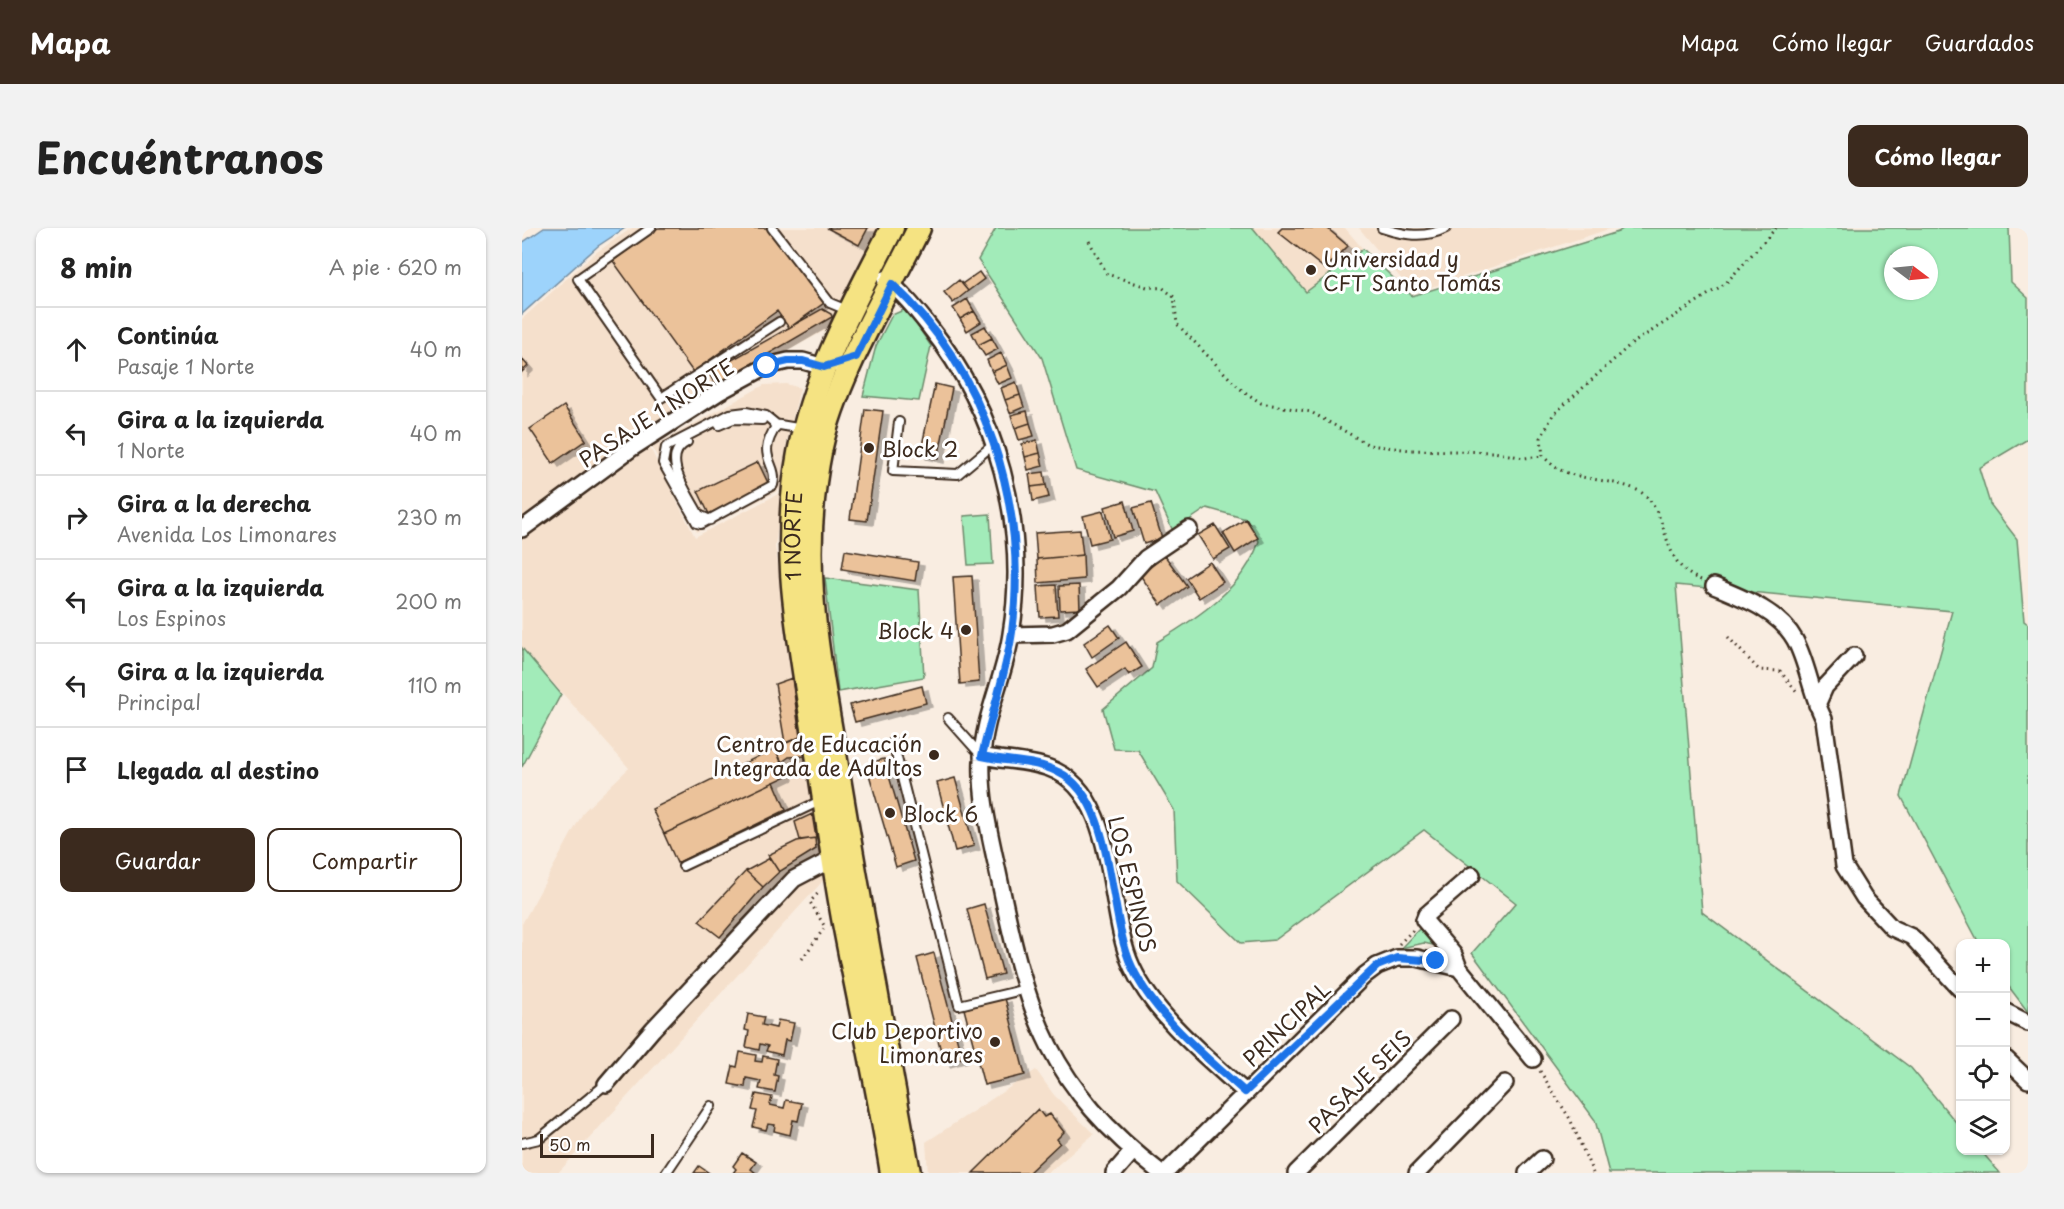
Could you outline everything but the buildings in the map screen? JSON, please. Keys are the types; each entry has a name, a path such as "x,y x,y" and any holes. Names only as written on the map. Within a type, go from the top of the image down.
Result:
{"main road":[{"name":"1 NORTE","path":"840,862 824,799 791,586 791,516 805,429 824,367 892,228"},
{"path":"822,444 840,390 919,228"},
{"name":"1 NORTE","path":"822,444 809,524 810,585 840,862"},
{"path":"840,862 892,1173"},
{"path":"840,862 909,1173"}],"street":[{"path":"872,268 906,297 945,346 972,391 994,444 1007,492 1013,532 1016,584 1011,635 982,756 982,787 995,857 1026,989 1040,1032 1061,1071 1091,1110 1132,1151 1163,1173"},
{"name":"PASAJE 1 NORTE","path":"522,529 632,448 757,371 788,361 803,361 824,367 856,357"},
{"path":"822,444 829,388 824,367"},
{"path":"1011,635 1053,634 1067,630 1119,588 1146,558 1189,530"},
{"path":"1714,586 1747,600 1775,617 1795,640 1824,719 1840,848 1850,877 1864,898 1892,928 1912,937 1956,985"},
{"path":"1817,705 1826,687 1854,656"},
{"name":"LOS ESPINOS","path":"982,756 1050,768 1069,778 1085,795 1095,816 1123,941 1132,968 1147,992 1192,1044 1245,1092"},
{"path":"606,1084 653,1029 794,879 840,862"},
{"path":"1472,875 1426,915 1424,920 1454,955 1460,968 1533,1059"},
{"name":"PRINCIPAL","path":"1163,1173 1377,966 1397,958 1417,958 1460,968"},
{"path":"2010,1014 2028,1023"},
{"name":"PASAJE SEIS","path":"1296,1173 1451,1019"},
{"path":"2010,1063 2028,1080"},
{"path":"1417,1173 1505,1083"},
{"path":"1114,1173 1132,1151"},
{"path":"1527,1173 1542,1159"}],"lane":[{"path":"651,228 578,279 662,398 779,322"},
{"path":"772,228 830,303 851,311"},
{"path":"1382,228 1404,235 1420,235 1446,228"},
{"path":"777,425 768,438 766,450 773,485 710,520 701,524 694,522 663,464 666,447 730,414 746,412 766,416 777,425 805,429"},
{"path":"899,422 893,471 958,474 994,444"},
{"path":"948,718 982,756"},
{"path":"893,742 959,1005 1026,989"},
{"path":"683,866 824,799"},
{"path":"522,1143 539,1138 606,1084"},
{"path":"666,1173 711,1106"}],"path":[{"path":"1714,586 1688,575 1677,564 1647,497 1628,487 1558,469 1543,456 1542,438 1553,415 1630,345 1726,283 1776,228"},
{"path":"1089,241 1107,274 1147,287 1163,288 1174,297 1177,324 1239,388 1261,403 1311,412 1369,445 1411,450 1494,452 1524,458 1543,456"},
{"path":"1728,637 1759,670 1780,671 1796,691 1817,705"},
{"path":"802,959 825,927 810,902 840,862"},
{"path":"1533,1059 1570,1119 1593,1173"}],"shaded area":[{"path":"632,228 878,228 831,327 642,432 695,537 782,492 775,547 831,872 558,1173 522,1173 522,924 584,811 629,768 522,648 522,319 594,254"},
{"name":"Universidad y CFT Santo Tomás","path":"1253,228 1345,228 1363,249 1307,292"},
{"path":"1359,228 1612,228 1413,293"},
{"path":"786,384 800,388 787,441 783,488 697,532 652,447 764,385"},
{"path":"1036,1070 1054,1095 1094,1134 1048,1173 928,1173 926,1142"}],"green space":[{"path":"996,228 1253,228 1306,292 1363,249 1412,296 1618,232 1624,228 2009,228 2011,282 2028,298 2028,439 1979,468 1990,504 2017,539 2024,621 2028,624 2028,1012 2010,988 2010,939 1977,939 1901,796 1952,611 1676,585 1702,912 1911,1068 1956,1122 1956,1155 1984,1155 2000,1173 1609,1173 1595,1120 1472,953 1516,903 1424,830 1275,940 1241,943 1177,881 1174,810 1138,750 1114,749 1103,709 1152,668 1157,642 1203,612 1231,587 1243,573 1259,541 1246,519 1207,508 1173,531 1155,492 1076,470 1042,358 978,260"},
{"path":"906,309 931,346 919,401 863,396 876,346 892,315"},
{"path":"990,514 993,564 968,565 964,516"},
{"path":"825,578 919,590 924,677 838,692"},
{"path":"522,648 561,694 522,767"},
{"path":"1421,927 1446,948 1424,943 1401,948"}],"water":[{"path":"544,228 625,228 598,246 522,314 522,243"}],"place":[{"name":"Universidad y CFT Santo Tomás","path":"1311,270"},
{"name":"Block 2","path":"869,448"},
{"name":"Block 4","path":"966,630"},
{"name":"Centro de Educación Integrada de Adultos","path":"934,755"},
{"name":"Block 6","path":"890,813"},
{"name":"Club Deportivo Limonares","path":"995,1042"}],"route":[{"path":"767,366 788,361 803,361 824,367 856,357 892,284 906,297 945,346 972,391 990,430 1003,473 1013,532 1016,584 1011,635 982,756 1050,768 1069,778 1085,795 1095,816 1123,941 1132,968 1147,992 1192,1044 1245,1092 1377,966 1397,958 1436,961"}]}
